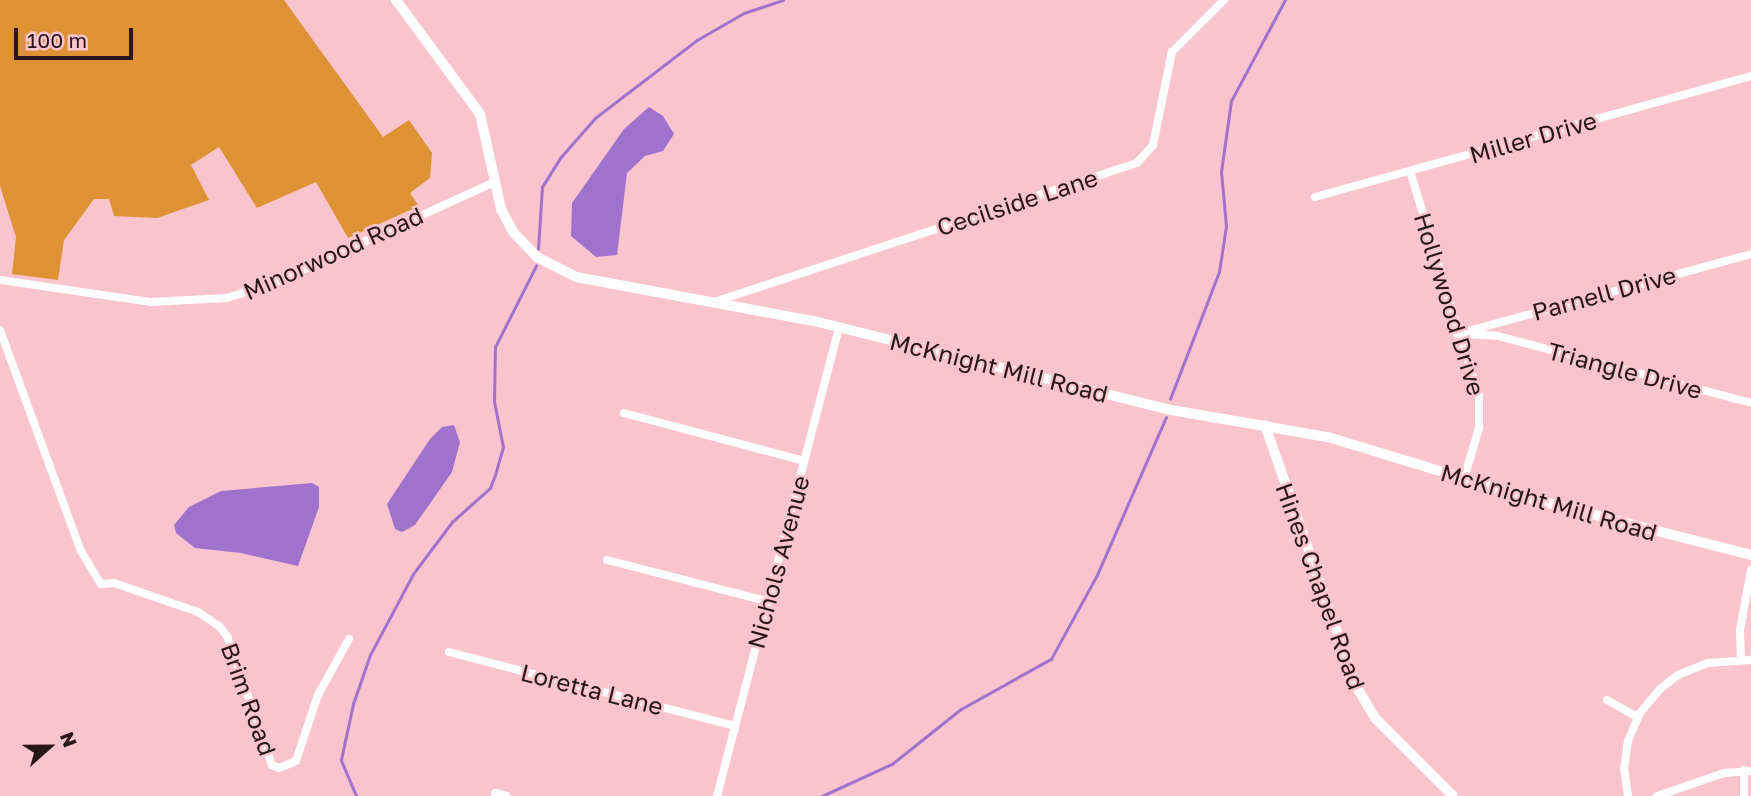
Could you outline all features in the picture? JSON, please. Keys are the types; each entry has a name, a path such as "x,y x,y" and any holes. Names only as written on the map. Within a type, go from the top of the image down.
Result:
{"street":[{"name":"McKnight Mill Road","path":"396,0 480,114 494,182 513,232 530,252 552,267 593,281 839,327 1135,401 1328,437 1464,479 1751,555"},
{"name":"Cecilside Lane","path":"714,302 1137,163 1153,145 1172,52 1224,0"},
{"name":"Miller Drive","path":"1315,197 1751,76"},
{"name":"Hollywood Drive","path":"1410,171 1480,407 1464,479"},
{"name":"Minorwood Road","path":"0,280 152,302 227,298 276,282 494,182"},
{"name":"Parnell Drive","path":"1458,334 1751,254"},
{"name":"Nichols Avenue","path":"717,796 839,327"},
{"name":"Brim Road","path":"0,330 81,551 101,584 114,583 198,612 219,626 227,636 254,726 272,765 279,768 296,761 318,695 349,639"},
{"name":"Triangle Drive","path":"1458,334 1498,336 1751,403"},
{"path":"624,413 804,461"},
{"name":"Hines Chapel Road","path":"1265,425 1356,686 1384,728 1452,796"},
{"path":"607,560 767,601"},
{"path":"1741,659 1743,607 1751,570"},
{"name":"Loretta Lane","path":"449,652 735,726"},
{"path":"1628,796 1623,769 1638,717 1660,689 1678,675 1708,663 1751,660"},
{"path":"1607,701 1638,717"},
{"path":"1657,796 1724,773 1748,771 1744,796"},
{"path":"495,793 507,796"}],"shaded area":[{"path":"0,0 284,0 383,137 409,120 432,153 430,178 410,193 419,206 348,238 316,182 257,208 219,147 191,165 209,200 157,218 114,216 109,199 94,199 64,240 58,280 12,274 16,237 0,186"},
{"path":"649,107 663,116 674,134 663,151 645,156 627,173 617,255 596,257 571,236 572,203 624,129"},
{"path":"454,425 460,442 452,472 415,525 402,532 395,529 387,504 430,439 442,427"},
{"path":"312,483 319,487 319,507 298,566 241,553 195,548 176,533 174,525 189,507 221,491"}],"waterway":[{"path":"538,249 542,187 560,158 595,118 697,40 744,13 783,0"},
{"path":"1170,399 1219,272 1226,226 1221,172 1231,101 1285,0"},
{"path":"356,796 341,760 353,704 370,655 413,574 452,522 490,488 503,447 494,402 495,347 536,266"},
{"path":"822,796 892,764 961,709 1051,659 1097,575 1166,417"}]}
